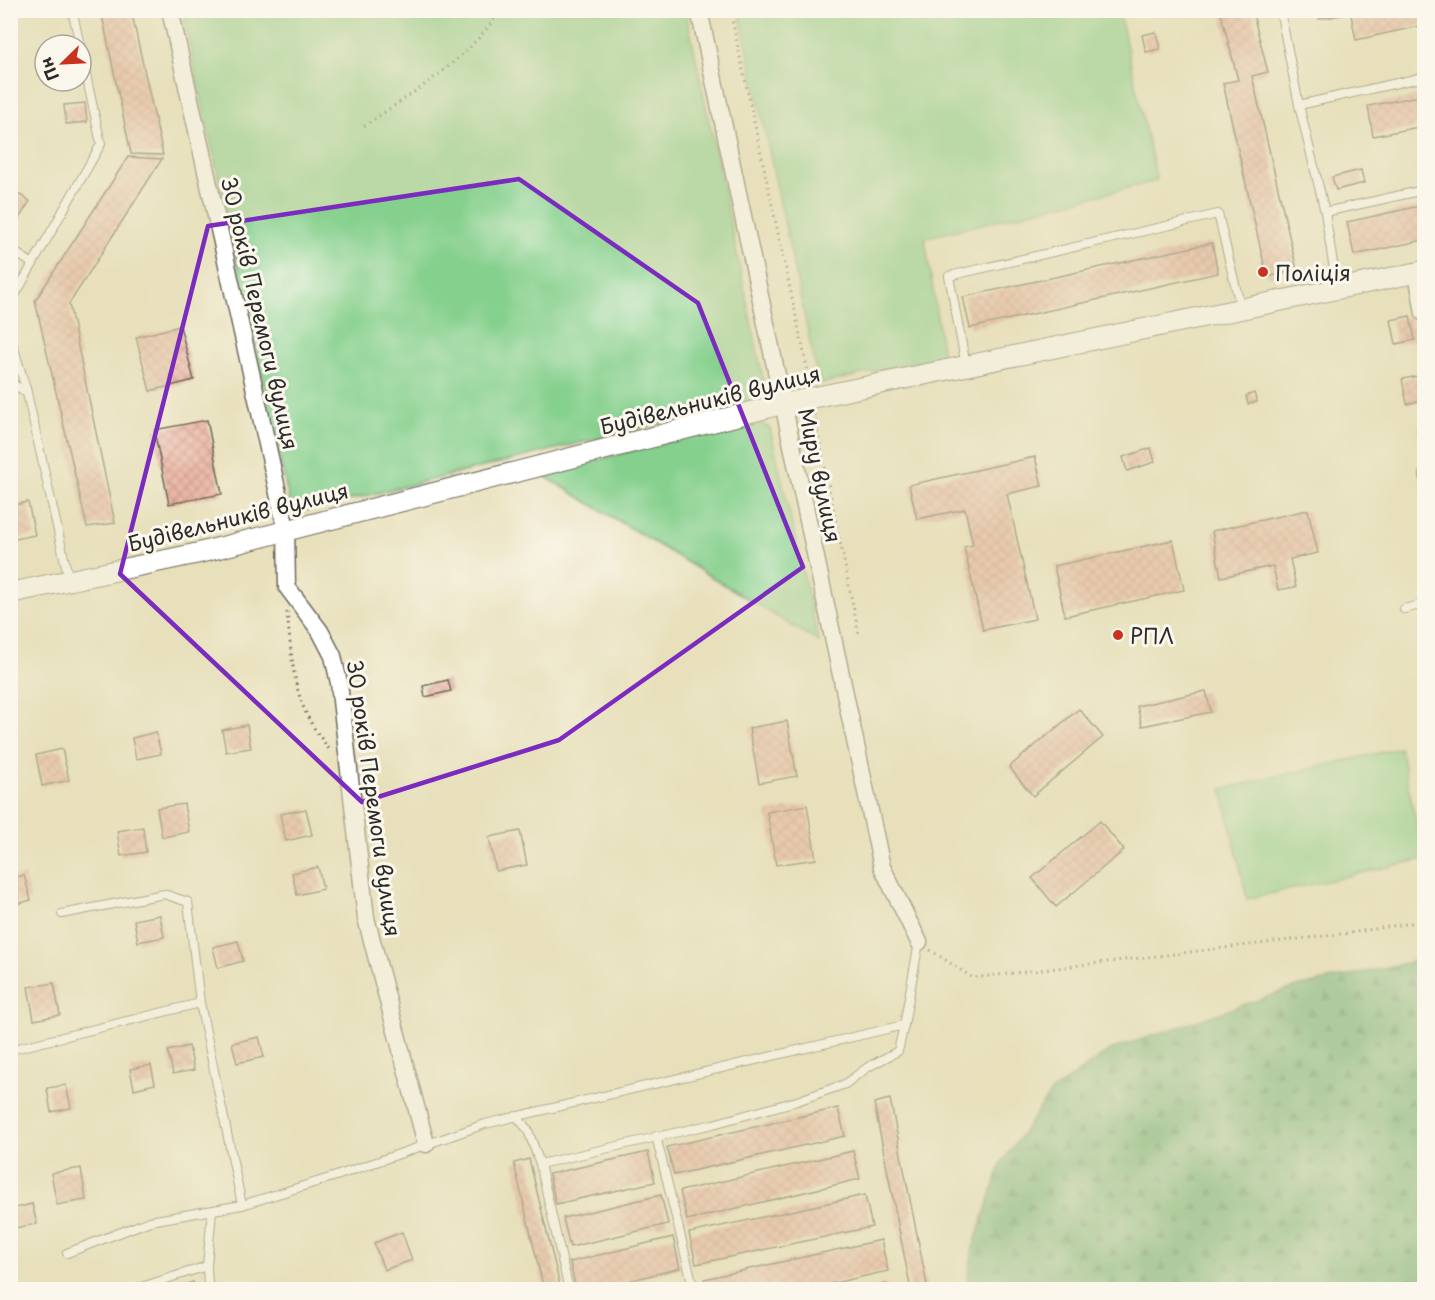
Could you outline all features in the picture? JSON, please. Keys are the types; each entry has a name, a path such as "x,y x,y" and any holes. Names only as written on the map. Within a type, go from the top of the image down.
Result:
{"street":[{"name":"30 років Перемоги вулиця","path":"171,10 286,530 287,587 320,630 333,656 339,683 366,918 426,1144"},
{"name":"Миру вулиця","path":"699,10 882,867 919,942"},
{"name":"Будівельників вулиця","path":"10,593 199,553 782,404 1420,272"},
{"path":"1420,272 1425,313"}],"lane":[{"path":"72,10 77,33"},
{"path":"1280,10 1299,105 1325,212 1338,289"},
{"path":"1299,105 1425,77"},
{"path":"10,304 101,144 90,93"},
{"path":"1325,212 1425,190"},
{"path":"966,367 949,276 1218,214 1241,309"},
{"path":"10,249 33,264"},
{"path":"10,335 27,393 69,580"},
{"path":"10,382 27,393"},
{"path":"1404,609 1425,604"},
{"path":"62,914 164,894 188,902 200,1003 242,1205"},
{"path":"540,1164 713,1124 797,1101 845,1084 868,1067 898,1051 919,942"},
{"path":"10,1050 200,1003"},
{"path":"67,1253 150,1221 242,1205 336,1176 485,1124 904,1025"},
{"path":"516,1116 528,1130 540,1164 569,1290"},
{"path":"656,1136 694,1290"},
{"path":"212,1210 207,1266 208,1286 214,1290"},
{"path":"132,1290 207,1266"}],"path":[{"path":"364,126 423,86 469,47 489,27 500,10"},
{"path":"730,10 810,382 810,398 859,635"},
{"path":"287,587 286,604 291,649 295,679 302,705 310,722 350,779"},
{"path":"919,942 973,978 1337,934 1425,921"}],"highlighted area":[{"path":"519,179 698,303 803,567 559,740 362,802 120,574 208,226"}],"green space":[{"path":"182,11 686,11 767,397 292,514"},
{"path":"739,11 1119,11 1157,181 925,238 943,356 819,384"},
{"path":"752,420 770,428 819,642 541,474"},
{"path":"1400,748 1424,859 1247,899 1222,789"},
{"path":"1424,959 1424,1289 966,1289 973,1247 1001,1164 1051,1092 1110,1050 1296,987"}],"building":[{"path":"101,10 131,10 163,155 131,154"},
{"path":"1220,10 1252,10 1268,72 1252,76 1297,270 1267,277 1223,83 1238,80"},
{"path":"1317,10 1347,10 1347,14 1319,19"},
{"path":"1350,10 1424,10 1424,25 1356,40"},
{"path":"1156,32 1160,49 1146,52 1142,35"},
{"path":"1424,95 1424,126 1373,136 1368,106"},
{"path":"85,103 87,122 66,124 64,105"},
{"path":"128,157 162,159 69,304 115,523 87,527 35,301"},
{"path":"1361,170 1364,183 1336,190 1332,177"},
{"path":"10,189 30,201 15,225 10,222"},
{"path":"1424,205 1424,240 1354,255 1347,222"},
{"path":"1212,243 1218,273 970,328 963,297"},
{"path":"1410,316 1415,340 1396,344 1391,320"},
{"path":"180,326 194,380 150,391 136,337"},
{"path":"1424,375 1424,400 1407,404 1402,379"},
{"path":"1254,393 1257,402 1248,404 1246,396"},
{"path":"207,420 222,494 169,504 154,430"},
{"path":"1424,426 1424,445 1422,446 1418,427"},
{"path":"1151,448 1155,462 1127,471 1123,457"},
{"path":"1035,457 1042,486 1007,494 1035,619 983,630 964,547 973,545 965,509 917,519 909,485"},
{"path":"1424,471 1424,493 1423,493 1419,472"},
{"path":"28,502 35,535 10,540 10,506"},
{"path":"1308,510 1318,553 1290,559 1296,587 1278,590 1273,566 1221,577 1212,531"},
{"path":"1173,540 1184,590 1065,616 1054,566"},
{"path":"448,680 451,691 425,697 423,686"},
{"path":"1206,691 1211,712 1142,726 1137,706"},
{"path":"1079,709 1103,737 1033,796 1009,767"},
{"path":"787,721 797,776 759,783 749,728"},
{"path":"247,725 251,748 226,752 222,730"},
{"path":"156,732 161,754 136,759 132,738"},
{"path":"62,749 69,780 42,786 36,755"},
{"path":"184,804 189,832 162,837 157,808"},
{"path":"807,805 816,859 776,865 767,812"},
{"path":"306,809 312,835 286,841 280,814"},
{"path":"1100,821 1124,850 1056,907 1032,878"},
{"path":"143,827 146,852 121,856 117,831"},
{"path":"520,831 527,865 496,871 489,837"},
{"path":"318,867 323,889 297,895 292,873"},
{"path":"24,875 31,900 10,906 10,879"},
{"path":"160,915 164,937 138,942 134,920"},
{"path":"238,941 243,961 218,968 213,947"},
{"path":"54,983 60,1015 34,1020 28,987"},
{"path":"259,1037 264,1057 237,1063 232,1043"},
{"path":"189,1046 194,1070 173,1074 168,1051"},
{"path":"151,1065 155,1084 134,1089 130,1069"},
{"path":"66,1085 71,1108 51,1112 47,1088"},
{"path":"890,1099 928,1290 911,1290 874,1103"},
{"path":"838,1108 845,1136 674,1175 667,1147"},
{"path":"853,1151 860,1179 687,1220 680,1191"},
{"path":"648,1152 655,1182 556,1204 549,1174"},
{"path":"529,1159 561,1290 544,1290 514,1163"},
{"path":"81,1168 86,1200 57,1205 51,1173"},
{"path":"661,1195 668,1224 570,1247 563,1218"},
{"path":"865,1195 872,1227 696,1264 689,1233"},
{"path":"32,1204 37,1224 15,1228 11,1209"},
{"path":"402,1232 412,1260 384,1270 374,1243"},
{"path":"673,1237 680,1268 593,1290 576,1290 570,1262"},
{"path":"881,1240 888,1271 803,1290 707,1290 704,1279"},
{"path":"193,1282 196,1290 171,1290 171,1289"},
{"path":"886,1284 887,1290 867,1290 867,1289"}],"place":[{"name":"Поліція","path":"1263,272"},
{"name":"РПЛ","path":"1118,635"}]}
